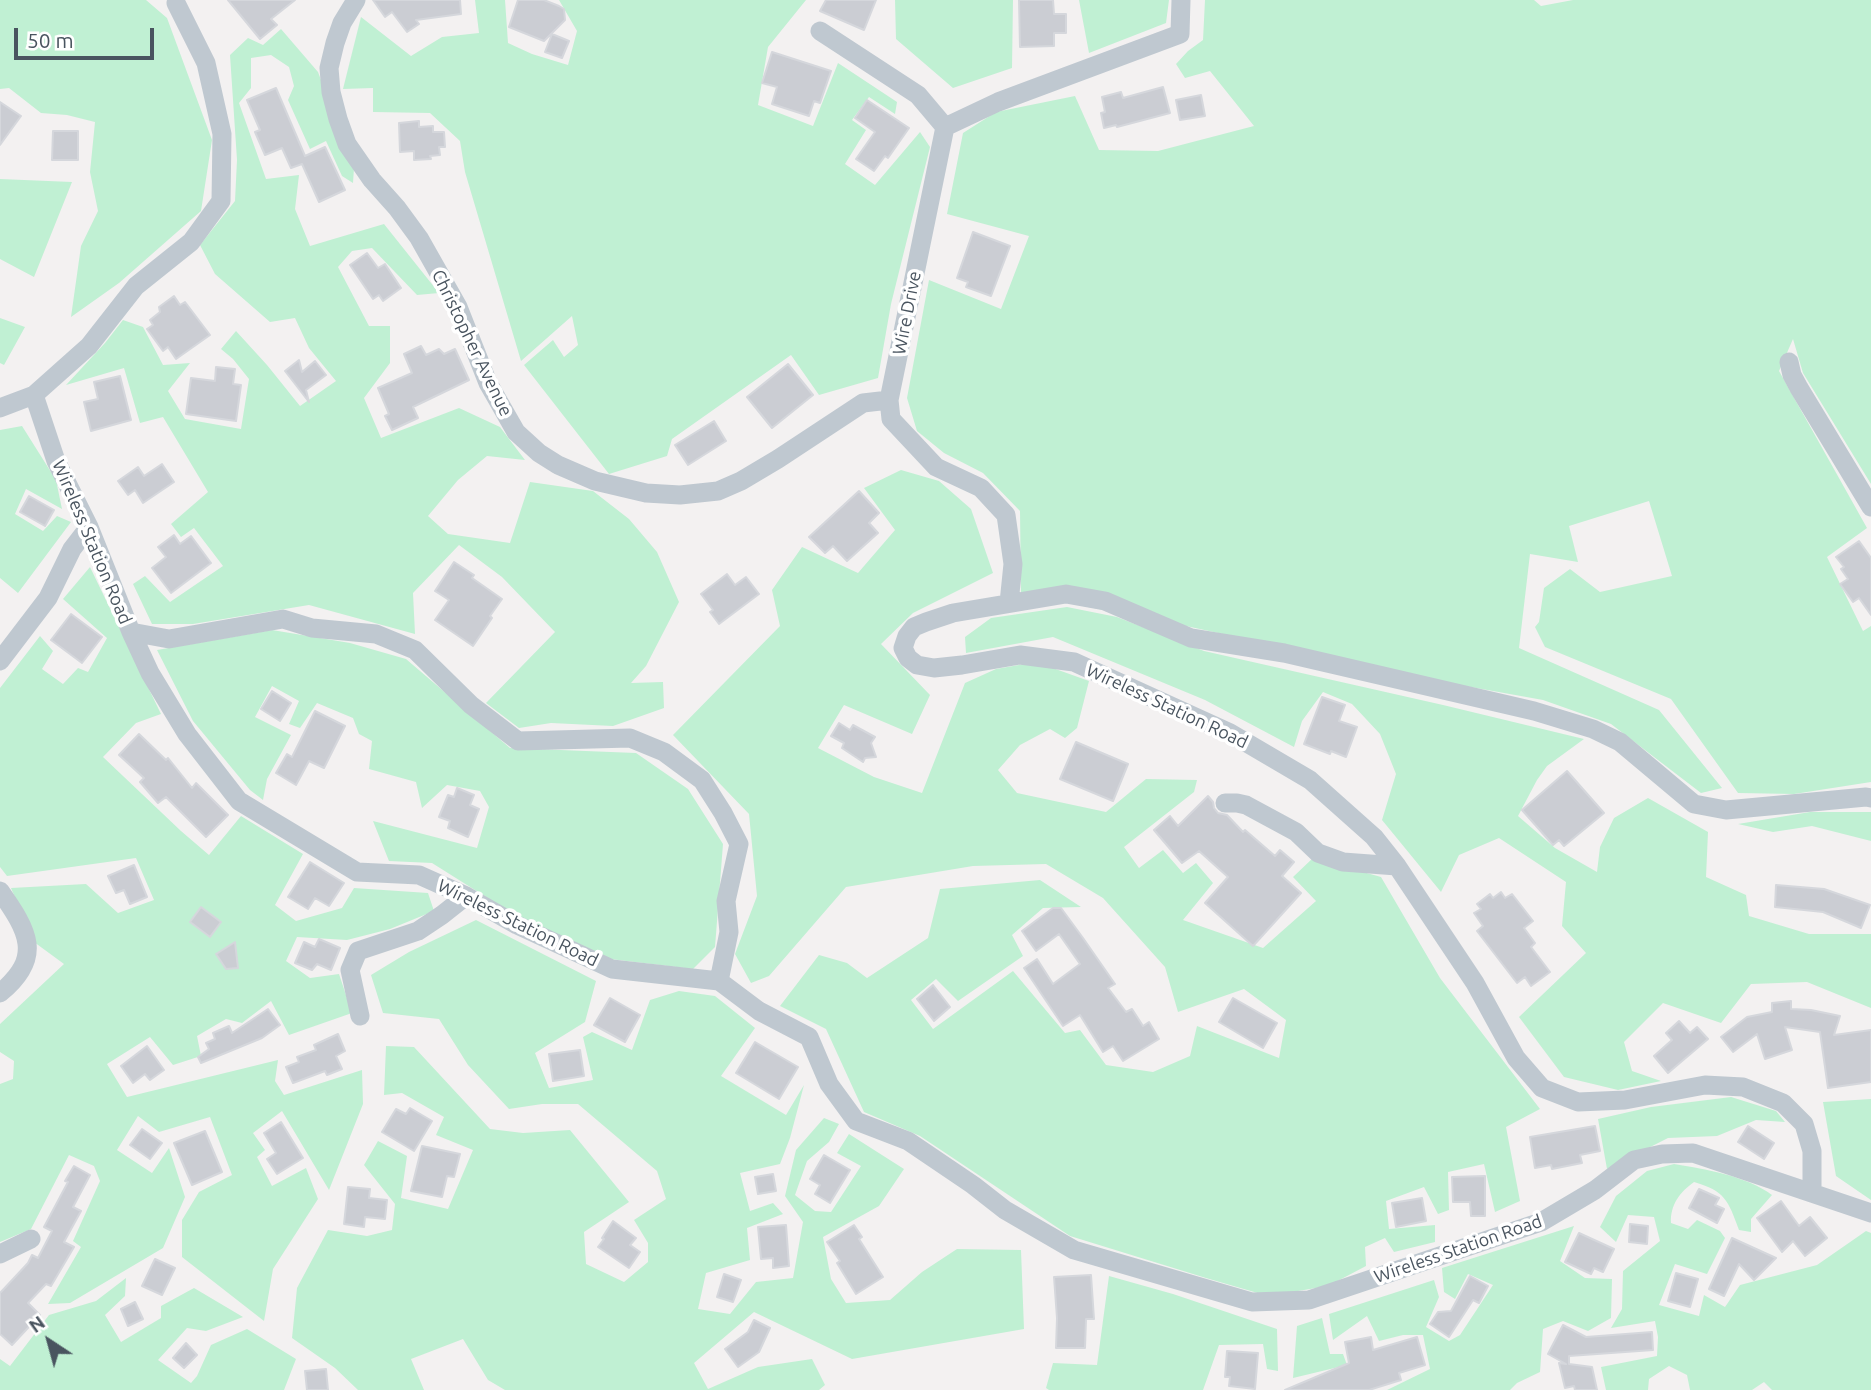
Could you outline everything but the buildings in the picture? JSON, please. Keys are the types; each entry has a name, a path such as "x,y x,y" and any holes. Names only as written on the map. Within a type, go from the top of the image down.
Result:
{"street":[{"name":"Christopher Avenue","path":"356,0 342,23 329,68 331,92 346,144 419,238 458,307 494,393 516,432 539,453 594,481 646,493 680,495 718,491 778,459 863,403 889,400"},
{"path":"820,31 918,95 945,127 998,102 1180,34 1181,0"},
{"path":"0,408 34,394 89,346 136,286 191,242 221,201 222,134 206,63 176,3"},
{"name":"Wire Drive","path":"889,400 945,127"},
{"path":"1789,362 1792,376 1871,507"},
{"name":"Wireless Station Road","path":"34,394 56,461 89,527 150,673 187,734 239,801 357,872 419,875 612,969 719,981 759,1011 809,1037 829,1084 856,1121 908,1141 1005,1210 1074,1250 1252,1301 1309,1300 1541,1222 1595,1191 1634,1160 1662,1154 1693,1153 1812,1191 1812,1151 1804,1124 1783,1103 1744,1087 1705,1085 1625,1100 1578,1102 1542,1088 1516,1058 1475,983 1397,866 1374,837 1310,780 1230,733 1074,662 1020,655 934,668 917,664 908,658 903,648 907,636 915,628 953,613 1066,594 1105,601 1191,638 1284,653 1534,711 1593,729 1620,742 1694,804 1726,810 1871,798"},
{"path":"889,400 891,419 936,467 981,488 1006,514 1013,564 1009,603"},
{"path":"0,661 48,598 72,548 89,527"},
{"path":"131,632 169,639 283,619 312,628 376,634 415,650 471,705 518,741 630,738 664,752 702,780 739,845 726,901 729,932 719,981"},
{"path":"1226,803 1246,805 1296,832 1318,853 1343,862 1397,866"},
{"path":"0,891 17,915 29,945 25,966 0,993"},
{"path":"360,1016 350,970 358,951 418,930 466,896"},
{"path":"1812,1191 1871,1213"},
{"path":"0,1254 31,1239"}],"green space":[{"path":"0,0 146,0 167,18 212,140 201,211 119,283 71,317 81,246 98,211 90,172 95,122 67,115 41,113 9,88 0,89"},
{"path":"475,0 505,0 508,43 568,65 577,31 559,0 806,0 768,47 758,105 813,126 838,63 897,102 895,114 869,97 852,120 866,130 845,164 875,185 920,132 930,147 891,304 878,378 819,395 791,355 672,439 667,456 609,474 524,365 553,340 564,357 578,345 572,316 521,361 465,172 460,141 430,113 373,112 373,88 343,89 361,17 411,56 442,37 479,33"},
{"path":"895,0 1013,0 1012,68 953,88 896,39"},
{"path":"1079,0 1169,0 1166,23 1089,53"},
{"path":"1205,0 1534,0 1541,6 1573,0 1871,0 1871,484 1803,373 1793,339 1779,371 1867,528 1827,557 1863,631 1871,626 1871,782 1794,794 1738,793 1671,699 1545,647 1535,627 1539,622 1544,588 1570,569 1600,592 1672,576 1649,501 1569,526 1578,562 1530,554 1519,648 1659,710 1722,788 1701,793 1611,724 1543,700 1443,682 1186,626 1021,594 1020,511 983,473 944,453 917,431 907,398 929,280 1001,309 1029,236 947,214 963,133 996,112 1075,96 1099,150 1158,151 1254,126 1210,71 1185,78 1176,64 1203,40"},
{"path":"281,29 318,72 354,168 353,183 342,176 326,141 310,149 288,100 294,86 289,67 271,55 251,58 251,88 239,103 266,179 299,175 295,209 310,246 384,224 439,293 417,295 372,248 352,251 338,267 369,326 390,326 390,363 364,398 381,438 459,408 500,427 525,460 487,456 458,480 428,516 448,534 510,543 530,482 593,491 629,519 657,552 679,602 646,666 631,683 663,682 664,708 613,726 551,723 519,728 486,703 555,632 502,577 459,545 413,593 415,634 309,605 193,624 152,624 133,584 145,576 170,602 223,566 194,528 181,537 171,524 208,492 163,417 140,423 124,368 66,385 123,320 143,327 163,365 190,363 168,391 185,419 241,429 249,379 221,349 236,331 300,406 336,381 309,348 295,318 270,322 215,274 200,245 235,201 237,160 230,55 248,38 263,45"},
{"path":"0,179 72,182 34,277 0,259"},
{"path":"0,318 25,327 4,365 0,363"},
{"path":"22,426 56,480 62,509 26,489 15,514 43,531 57,516 71,522 18,593 0,578 0,430"},
{"path":"901,470 939,481 971,509 993,573 913,613 881,644 930,695 912,734 844,705 818,748 874,777 922,793 965,683 996,669 1036,662 1089,681 1077,728 1065,738 1050,729 1020,745 998,770 1017,793 1106,812 1146,779 1197,780 1194,792 1124,847 1139,868 1163,850 1183,873 1196,863 1213,883 1183,920 1263,948 1316,901 1293,877 1313,858 1381,877 1440,978 1540,1109 1506,1127 1520,1201 1495,1212 1484,1164 1448,1172 1449,1210 1438,1214 1424,1187 1386,1201 1389,1229 1435,1225 1435,1242 1394,1252 1385,1238 1365,1247 1366,1266 1328,1286 1268,1296 1070,1236 920,1136 864,1112 826,1029 780,1006 819,955 847,963 867,978 928,938 940,889 1040,880 1081,907 1043,908 1012,935 1023,956 958,1001 936,979 911,1000 933,1029 1013,971 1065,1033 1080,1030 1106,1065 1153,1072 1190,1056 1197,1026 1279,1058 1286,1020 1244,989 1178,1012 1165,967 1103,898 1046,864 973,866 846,887 769,976 751,983 735,954 757,896 749,814 673,735 780,626 772,590 802,547 858,573 895,530 864,488"},
{"path":"90,567 161,714 136,723 103,757 209,855 241,816 303,854 275,905 296,921 342,908 354,888 428,893 434,911 390,929 347,940 297,937 286,961 310,978 339,974 352,1013 289,1035 271,1001 242,1023 226,1019 197,1036 201,1056 173,1065 150,1037 107,1064 127,1097 278,1060 275,1081 284,1095 362,1070 363,1104 329,1190 282,1111 253,1133 265,1150 257,1157 272,1186 306,1168 318,1199 273,1269 264,1321 182,1257 182,1220 199,1192 232,1175 210,1117 159,1132 138,1116 117,1150 152,1173 169,1148 185,1197 163,1248 70,1303 48,1304 81,1247 73,1241 100,1181 94,1166 69,1155 31,1229 0,1242 0,1084 13,1079 14,1061 0,1052 0,1024 64,964 34,942 11,888 86,884 118,913 154,900 136,858 7,876 0,867 0,688 40,636 53,651 42,669 63,684 78,668 88,672 107,638 63,599"},
{"path":"1067,607 1117,617 1204,651 1584,739 1547,766 1518,816 1555,848 1597,872 1600,847 1614,818 1648,798 1708,832 1706,877 1746,895 1749,916 1809,934 1871,934 1871,1008 1807,982 1751,984 1721,1023 1663,1003 1624,1042 1632,1071 1661,1081 1618,1090 1564,1077 1519,1017 1586,953 1562,926 1566,882 1499,838 1459,855 1441,892 1382,820 1396,774 1380,734 1352,704 1323,692 1302,721 1294,747 1205,700 1053,637 966,653 965,637 991,618"},
{"path":"272,630 350,643 406,659 510,748 636,753 688,789 723,844 715,947 693,969 610,959 521,919 432,863 389,861 373,821 477,848 489,807 480,791 447,785 422,808 416,782 369,769 372,741 359,734 353,718 317,703 300,728 289,724 299,701 272,686 255,717 291,735 267,779 263,800 250,790 193,721 157,650"},
{"path":"1810,812 1871,812 1871,841 1812,826 1773,832 1738,824"},
{"path":"476,920 596,981 585,1022 535,1053 549,1088 593,1080 583,1037 592,1032 632,1050 650,1000 679,991 715,996 755,1028 721,1076 786,1115 804,1085 780,1164 740,1173 750,1211 773,1203 783,1214 747,1228 750,1260 706,1273 698,1309 730,1314 756,1282 793,1278 803,1222 785,1196 796,1150 824,1118 839,1124 829,1142 807,1161 795,1195 815,1211 831,1212 861,1166 837,1153 849,1134 904,1169 879,1206 823,1237 831,1279 846,1303 890,1300 922,1272 957,1249 1021,1250 1024,1329 852,1359 754,1312 694,1363 708,1389 758,1367 812,1359 825,1385 819,1390 505,1390 488,1380 463,1339 411,1359 424,1390 358,1390 335,1368 292,1338 297,1288 328,1230 367,1236 392,1230 395,1204 364,1165 378,1141 407,1156 401,1198 448,1209 473,1150 436,1135 444,1117 402,1093 384,1095 386,1046 414,1047 490,1129 523,1133 570,1130 629,1202 584,1232 586,1264 624,1282 648,1262 648,1243 634,1220 666,1199 657,1171 578,1104 542,1104 509,1109 468,1065 439,1019 383,1013 371,975 409,952"},
{"path":"1731,1097 1776,1111 1785,1122 1756,1120 1717,1136 1668,1138 1607,1169 1598,1119 1651,1107"},
{"path":"1871,1099 1871,1200 1836,1176 1823,1102"},
{"path":"1674,1164 1738,1178 1772,1195 1751,1219 1751,1232 1739,1230 1728,1204 1713,1189 1694,1182 1684,1190 1674,1205 1671,1223 1688,1229 1697,1220 1720,1231 1725,1238 1707,1274 1675,1264 1659,1305 1699,1316 1704,1295 1725,1307 1740,1285 1817,1265 1866,1231 1871,1233 1871,1390 1772,1390 1764,1382 1752,1390 1690,1390 1687,1375 1669,1366 1649,1379 1648,1390 1606,1390 1601,1367 1657,1356 1655,1321 1611,1328 1622,1309 1623,1271 1660,1241 1654,1217 1628,1215 1616,1242 1600,1227 1616,1196 1647,1171"},
{"path":"1574,1226 1560,1261 1585,1278 1612,1279 1611,1318 1588,1331 1563,1321 1543,1329 1540,1372 1517,1383 1510,1390 1387,1390 1430,1369 1423,1335 1403,1335 1379,1341 1367,1316 1333,1340 1329,1314 1434,1280 1439,1297 1426,1327 1449,1341 1460,1335 1493,1285 1468,1274 1455,1299 1444,1292 1442,1268"},
{"path":"1109,1276 1277,1329 1278,1371 1267,1369 1263,1344 1219,1345 1203,1390 1049,1390 1046,1388 1053,1363 1097,1365"},
{"path":"126,1278 125,1296 105,1315 121,1342 161,1318 161,1306 194,1288 243,1317 206,1331 187,1328 158,1360 191,1383 211,1345 247,1329 296,1359 284,1390 0,1390 0,1359 10,1366 49,1315 96,1301"},
{"path":"1322,1318 1330,1354 1343,1354 1347,1365 1293,1378 1297,1326"}]}
